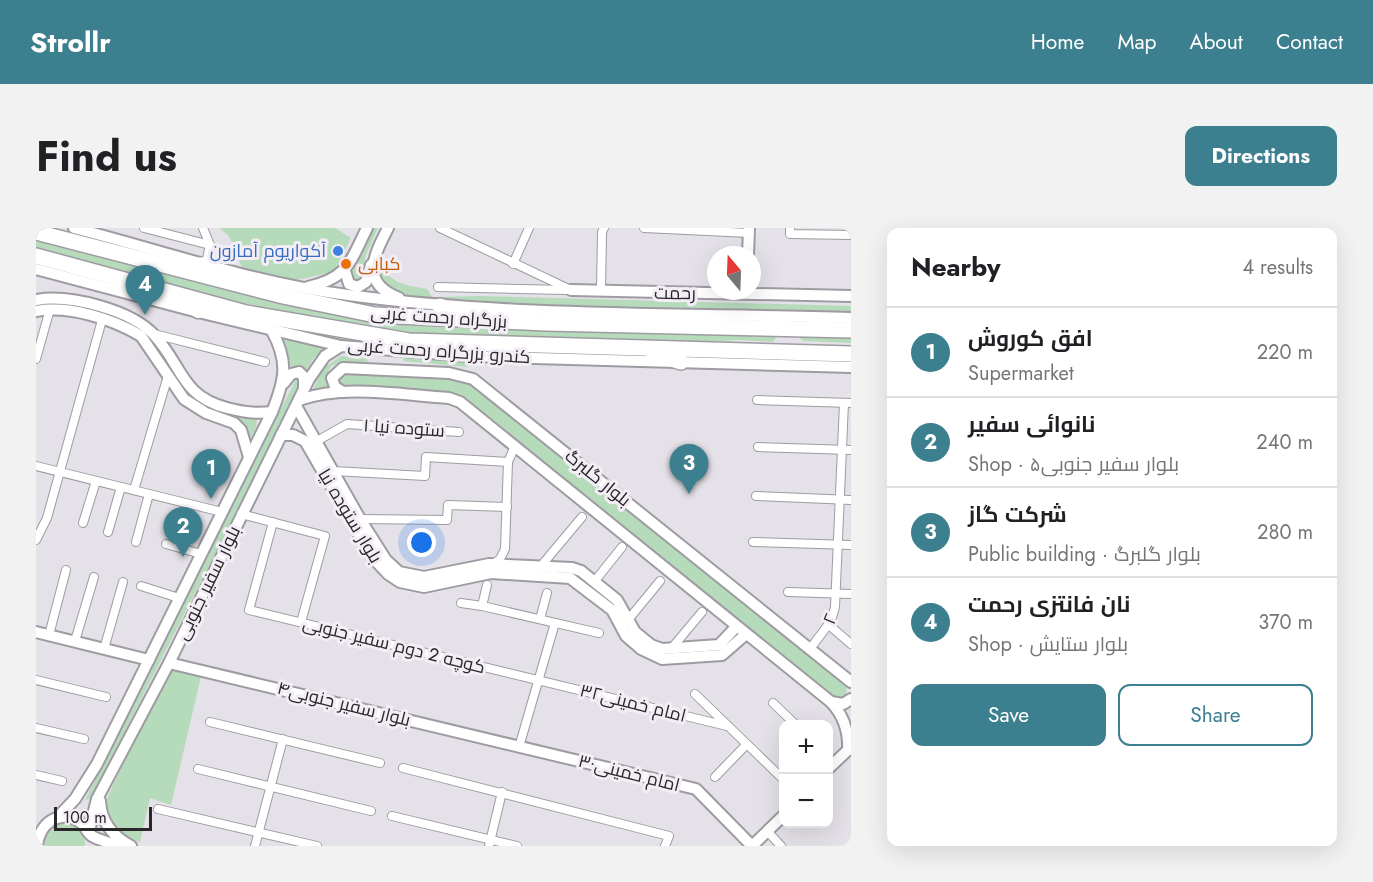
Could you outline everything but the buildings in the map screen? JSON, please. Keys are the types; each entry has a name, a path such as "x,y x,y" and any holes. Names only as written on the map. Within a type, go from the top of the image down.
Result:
{"highway":[{"name":"بزرگراه رحمت غربی","path":"36,232 346,310 417,318 478,321 851,330"},
{"name":"بزرگراه رحمت غربی","path":"36,256 246,313 367,336 409,341 851,354"},
{"path":"440,306 478,321"},
{"path":"773,350 779,339 774,328"},
{"path":"798,329 792,334 792,342 799,351"},
{"path":"401,351 458,342"},
{"path":"639,348 681,362"}],"main road":[{"path":"168,267 206,263"},
{"path":"165,290 198,312"}],"street":[{"path":"74,228 303,288 440,306 851,318"},
{"path":"144,228 210,245"},
{"path":"203,228 210,245 206,263"},
{"path":"303,288 335,279 345,271 367,228"},
{"path":"345,271 353,287 362,286 366,282 372,261 388,228"},
{"path":"440,228 571,290"},
{"path":"513,264 530,228"},
{"path":"601,291 602,232 604,228"},
{"path":"644,228 749,231 748,246"},
{"path":"790,228 790,234 851,235"},
{"path":"372,261 378,285 391,295 410,302"},
{"name":"کندرو بزرگراه رحمت غربی","path":"36,269 272,331 365,348 851,367"},
{"path":"438,287 571,290"},
{"name":"رحمت","path":"571,290 707,292"},
{"name":"رحمت","path":"761,293 851,296"},
{"path":"62,310 63,298"},
{"path":"36,300 63,298 137,321 154,334 193,393 227,413 241,430 249,457"},
{"path":"36,359 50,309"},
{"path":"36,311 62,310 102,320 141,336 184,399 194,407 227,413 272,412"},
{"path":"36,540 47,518 102,320"},
{"name":"بلوار سفیر جنوبی","path":"37,846 38,837 47,822 81,790 149,660 272,412 284,384 282,355 272,331"},
{"path":"154,334 265,362"},
{"name":"بلوار سفیر جنوبی","path":"90,833 99,795 169,663 304,388 319,362 341,345"},
{"path":"365,348 371,353 372,359 368,369"},
{"path":"395,371 392,357 401,351"},
{"name":"بلوار گلبرگ","path":"344,392 333,382 337,370 343,368 458,374 484,387 850,683"},
{"path":"284,384 291,374 299,372 304,377 304,388"},
{"path":"134,490 168,376"},
{"name":"بلوار گلبرگ","path":"298,403 312,395 344,392 454,400 515,446 745,635 831,702 843,717 850,749"},
{"path":"757,400 847,403"},
{"name":"بلوار ستوده نیا","path":"298,403 312,439 372,557 388,574 400,582 424,587 491,573 570,578 612,610 626,636 662,659 717,657 736,627"},
{"name":"۲","path":"810,649 828,625 835,607 842,450 847,403"},
{"name":"ستوده نیا ۱","path":"312,439 347,424 459,432"},
{"path":"281,435 312,439"},
{"name":"بلوار ستوده نیا","path":"312,439 386,560 399,572 424,577 493,564 572,568 617,600 635,632 651,645 671,649 713,647 726,645 745,635"},
{"path":"493,564 501,559 505,549 508,462 515,446"},
{"path":"758,447 851,450"},
{"path":"333,471 425,476 426,457 508,462"},
{"path":"37,469 60,472 222,512"},
{"path":"83,523 96,481"},
{"path":"108,532 121,487"},
{"path":"136,542 149,494"},
{"path":"756,496 851,500"},
{"path":"360,519 447,520 448,505 507,507"},
{"path":"241,514 325,536 301,622"},
{"path":"541,566 582,517"},
{"name":"کوچه 2 دوم سفیر جنوبی","path":"273,522 249,610 539,680"},
{"path":"753,542 851,545"},
{"path":"166,544 201,554"},
{"path":"594,582 622,548"},
{"path":"49,635 66,570"},
{"path":"75,641 94,577"},
{"path":"104,649 123,582"},
{"path":"628,620 660,582"},
{"path":"482,606 487,585"},
{"path":"141,586 179,598"},
{"path":"788,592 851,594"},
{"path":"540,619 547,593"},
{"path":"461,603 599,633"},
{"path":"671,649 702,612"},
{"path":"519,747 555,623"},
{"path":"828,625 851,644"},
{"path":"36,632 149,660"},
{"name":"بلوار سفیر جنوبی۴","path":"169,663 519,747"},
{"path":"36,680 106,696"},
{"name":"امام خمینی۳۲","path":"539,680 727,726"},
{"name":"امام خمینی۳۲","path":"695,694 779,776"},
{"path":"831,702 843,704 851,699"},
{"path":"773,703 791,720"},
{"path":"210,722 380,763"},
{"path":"36,728 84,740"},
{"path":"255,846 283,739"},
{"path":"716,777 746,745"},
{"name":"امام خمینی۳۰","path":"519,747 696,789 752,846"},
{"path":"833,762 850,749"},
{"path":"403,768 669,836 665,846"},
{"path":"198,770 371,811"},
{"path":"36,776 62,781"},
{"path":"81,790 80,797 84,804 99,795 101,812 106,825 114,835 131,846"},
{"path":"490,843 502,792"},
{"path":"158,809 317,846"},
{"path":"392,816 490,843 517,846"},
{"path":"752,846 779,820"},
{"path":"47,822 78,821 90,833 124,846"},
{"path":"768,832 781,846"}],"green space":[{"path":"219,228 335,228 351,238 334,272 292,281 242,267 229,236"},
{"path":"371,228 378,228 366,255 361,277 354,282 349,276"},
{"path":"36,237 314,309 771,335 776,338 773,342 740,340 682,343 451,336 371,330 309,319 36,249"},
{"path":"378,265 395,280 427,289 432,297 482,296 851,306 851,315 620,309 415,300 389,289 382,280"},
{"path":"284,288 439,309 442,311 353,303"},
{"path":"250,321 338,338 419,345 377,346"},
{"path":"801,335 851,335 851,343 804,341 800,339"},
{"path":"284,339 325,348 313,359 305,373 292,371"},
{"path":"341,356 365,357 368,361 365,364 342,363 331,366 327,374 327,390 313,390 322,369"},
{"path":"404,357 473,361 468,367 403,361"},
{"path":"342,371 448,376 471,382 847,684 846,694 835,700 470,404 345,389 337,384 338,374"},
{"path":"297,377 300,377 299,388 91,798 85,800"},
{"path":"232,415 257,418 256,428 249,440 243,423"},
{"path":"169,663 203,668 171,805 150,798 140,842 120,833 109,818 105,803"},
{"path":"64,823 73,825 79,830 84,837 85,846 44,846 45,837 49,831"}],"place":[{"name":"آکواریوم آمازون","path":"338,251"},
{"name":"کبابی","path":"346,264"},
{"name":"نان فانتزی رحمت","path":"145,315"},
{"name":"شرکت گاز","path":"689,494"},
{"name":"افق کوروش","path":"211,499"},
{"name":"نانوائی سفیر","path":"183,557"}]}
